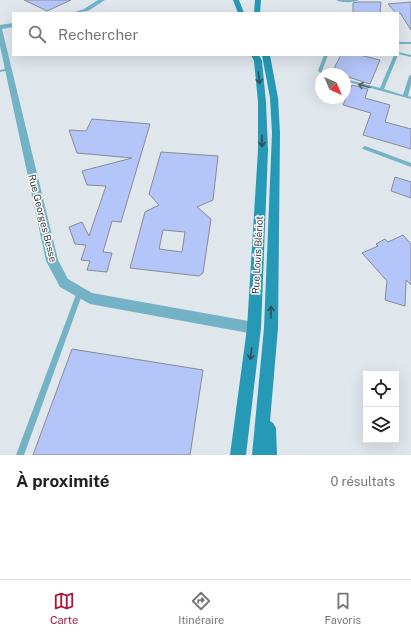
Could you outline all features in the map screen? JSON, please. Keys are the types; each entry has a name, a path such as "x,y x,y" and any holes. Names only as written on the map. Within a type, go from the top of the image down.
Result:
{"main road":[{"path":"236,0 241,12"},
{"path":"257,12 258,0"},
{"name":"Rue Louis Blériot","path":"238,455 254,328 262,150 262,102 258,61 256,56"},
{"name":"Rue Louis Blériot","path":"260,455 271,328 276,133 274,98 266,56"},
{"path":"266,393 269,455"}],"street":[{"path":"79,12 86,10 102,0"},
{"path":"339,0 356,0"},
{"path":"0,31 12,25"},
{"name":"Rue Georges Besse","path":"0,31 4,70 52,261 64,283 90,298 254,328"}],"lane":[{"path":"399,43 411,44"},
{"path":"399,53 411,56"},
{"path":"321,68 326,56"},
{"path":"382,90 396,56"},
{"path":"405,97 411,76"},
{"path":"351,82 411,98"},
{"path":"365,148 411,166"},
{"path":"20,455 80,292"}],"building":[{"path":"24,0 71,0 47,11"},
{"path":"381,2 380,12 353,12 353,3"},
{"path":"411,2 411,30 400,13 395,12 388,4"},
{"path":"340,56 364,56 380,60 370,84 351,78 351,68 334,68"},
{"path":"352,85 368,89 365,98 390,105 385,122 411,129 411,149 363,135 371,113 343,105 351,104"},
{"path":"92,119 150,124 121,222 112,221 103,252 112,253 107,272 87,270 90,261 81,260 86,245 75,244 69,227 82,222 89,236 106,186 87,185 82,171 132,158 77,153 69,130 86,131"},
{"path":"161,152 218,156 213,200 197,207 211,219 203,273 199,276 130,268 145,212 159,205 149,194","holes":["163,230 185,232 182,252 159,249"]},
{"path":"395,177 411,182 411,198 391,191"},
{"path":"403,235 411,244 411,285 406,280 405,306 385,300 387,281 362,253 378,246 376,244 385,239 388,242"},
{"path":"72,349 203,370 190,455 33,455"}]}
